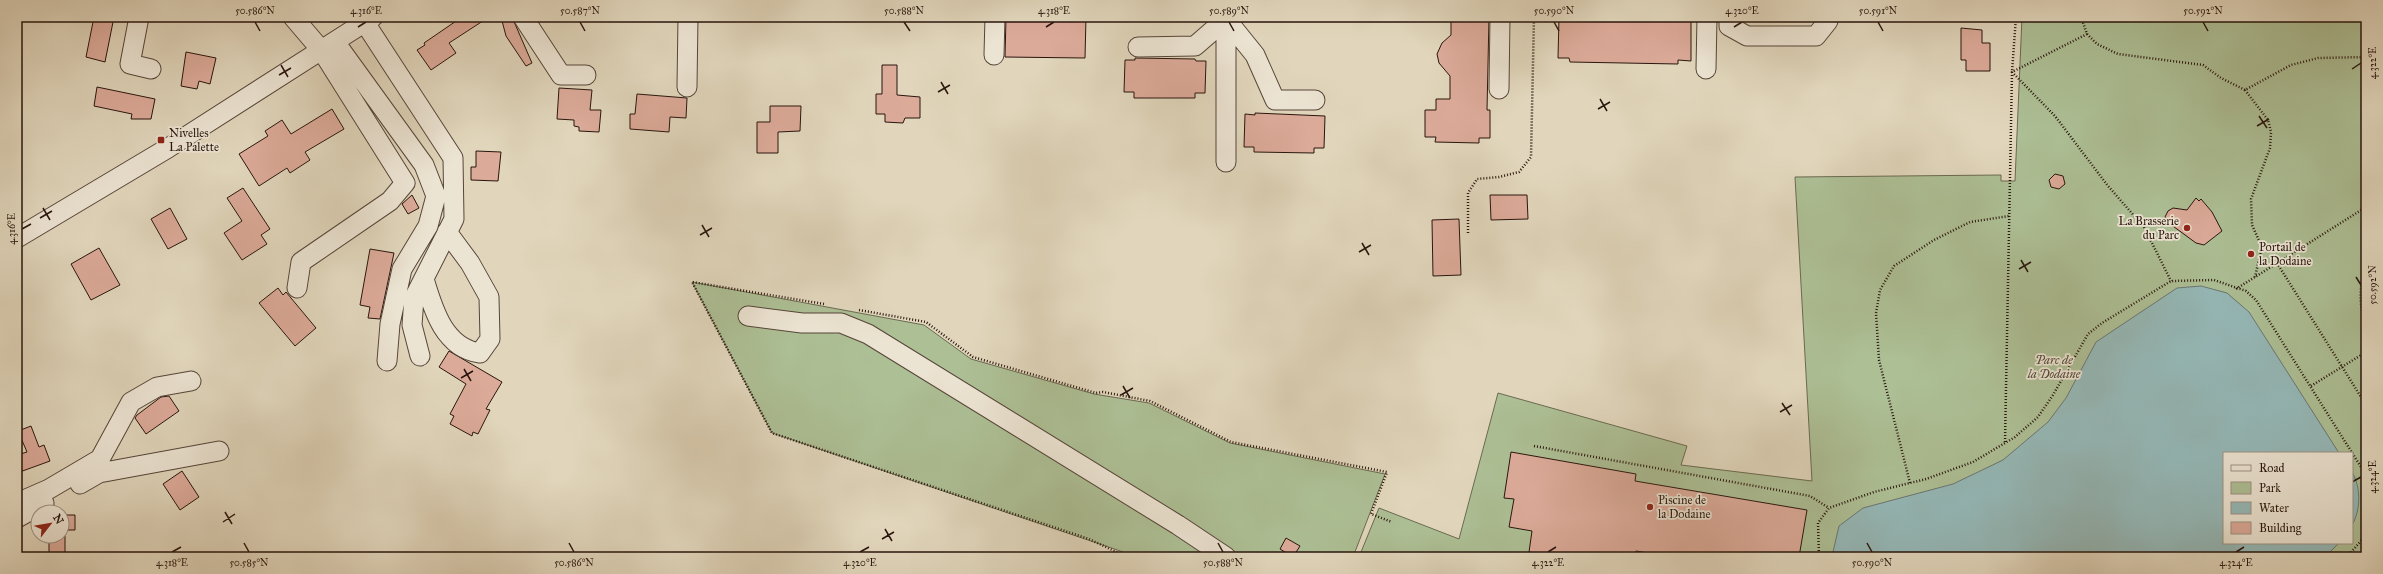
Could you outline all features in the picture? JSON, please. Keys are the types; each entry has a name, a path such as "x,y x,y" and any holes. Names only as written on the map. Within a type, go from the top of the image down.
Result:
{"street":[{"path":"139,17 130,64 151,69"},
{"path":"293,17 328,46 424,164 436,196 428,226 402,269 390,324 387,361"},
{"path":"523,17 561,74 586,76"},
{"path":"687,87 688,17"},
{"path":"994,55 995,17"},
{"path":"1499,89 1500,17"},
{"path":"1706,69 1707,17"},
{"path":"1729,17 1729,26 1747,36 1816,36 1828,21 1828,17"},
{"path":"1138,47 1195,46 1227,18"},
{"path":"1227,18 1255,55 1275,100 1315,100"},
{"path":"1226,162 1227,18"},
{"path":"17,238 168,148 369,20 453,158 454,218 414,298 412,325 420,356"},
{"path":"297,288 301,262 390,201 405,183 328,46"},
{"path":"424,279 434,313 451,338 467,351 480,352 490,339 489,297 470,263 448,232"},
{"path":"748,316 802,323 841,323 868,334 1178,524 1226,557"},
{"path":"17,503 49,489 100,459 131,402 157,387 191,381"},
{"path":"17,518 99,474 219,451"}],"path":[{"path":"1468,233 1468,193 1477,179 1499,177 1519,172 1531,157 1534,17"},
{"path":"2004,443 2012,72 2016,17"},
{"path":"2081,17 2087,34 2097,44 2118,54 2203,65 2221,78 2245,90 2268,120 2272,132 2270,148 2251,199 2252,224 2262,248 2255,277"},
{"path":"2012,72 2087,34"},
{"path":"2245,90 2291,65 2318,58 2366,57"},
{"path":"2012,72 2055,116 2108,186 2144,227 2171,281"},
{"path":"2236,289 2366,207"},
{"path":"1910,483 1878,360 1876,313 1880,290 1894,266 1934,240 1970,222 2009,216"},
{"path":"2366,259 2360,285 2362,315 2366,324"},
{"path":"2277,263 2366,405"},
{"path":"1819,557 1818,523 1830,508 1874,492 1910,483 1973,462 2004,443 2038,417 2088,334 2102,323 2171,281 2214,280 2236,289 2246,291 2256,300 2312,386 2352,452"},
{"path":"2312,386 2366,352"},
{"path":"1534,446 1810,496 1830,508"},
{"path":"2353,454 2366,475"},
{"path":"2363,538 2366,517"},
{"path":"2347,557 2366,535"}],"green space":[{"name":"Parc de la Dodaine","path":"2022,17 2366,17 2366,557 1359,557 1379,508 1459,539 1498,393 1687,446 1681,465 1812,481 1795,177 2001,175 2001,181 2015,181"},
{"path":"692,282 924,325 971,359 1094,394 1149,403 1230,443 1385,474 1353,557 1138,557 772,433"}],"water":[{"path":"2201,286 2227,293 2249,312 2338,452 2223,452 2223,544 2338,544 2325,557 1834,557 1833,552 1839,526 1863,508 1953,484 2003,460 2048,422 2066,398 2096,342 2177,288"},
{"path":"2353,474 2357,484 2359,498 2353,523"}],"building":[{"path":"94,17 114,17 105,62 86,57"},
{"path":"462,17 489,17 449,43 456,53 431,70 417,50 425,45 424,43"},
{"path":"501,17 512,17 532,63 526,66 506,36"},
{"path":"1006,17 1086,17 1085,58 1005,57"},
{"path":"1451,17 1489,17 1487,110 1490,110 1490,138 1479,138 1479,143 1435,142 1436,137 1425,137 1425,110 1436,110 1436,99 1450,99 1450,76 1439,63 1437,54 1442,43 1451,35"},
{"path":"1559,17 1691,17 1691,61 1678,60 1678,64 1570,62 1569,58 1558,58"},
{"path":"1961,28 1982,30 1982,43 1990,43 1990,71 1966,71 1966,60 1961,60"},
{"path":"186,52 216,58 210,84 199,81 197,89 181,86"},
{"path":"1135,58 1195,59 1196,61 1206,61 1205,93 1195,93 1195,98 1134,98 1134,92 1124,92 1125,60 1135,60"},
{"path":"882,65 897,65 897,95 920,97 920,118 905,118 903,123 885,122 885,114 876,114 876,94 882,94"},
{"path":"97,87 155,99 151,119 131,119 132,114 94,106"},
{"path":"559,88 592,90 590,110 601,110 599,132 579,131 579,127 574,126 574,120 557,119"},
{"path":"637,94 687,98 686,118 670,117 669,132 630,129 630,114 635,114"},
{"path":"770,106 801,106 800,131 778,132 778,153 757,153 757,122 770,122"},
{"path":"332,109 344,129 305,152 310,160 290,173 287,168 259,186 239,154 268,136 265,131 282,120 291,134"},
{"path":"1255,113 1325,116 1324,148 1314,148 1314,153 1254,152 1254,147 1244,147 1245,114 1255,115"},
{"path":"476,151 501,152 498,181 471,180 471,167 476,167"},
{"path":"2055,174 2063,176 2065,184 2059,189 2051,187 2049,180"},
{"path":"243,188 270,229 261,235 267,244 242,260 224,233 242,221 227,198"},
{"path":"412,195 419,208 408,214 402,204"},
{"path":"1490,195 1527,195 1528,219 1491,220"},
{"path":"2196,198 2199,201 2201,199 2212,212 2222,231 2204,245 2196,243 2166,221 2165,217 2168,211 2173,208 2187,210"},
{"path":"170,208 187,239 168,249 151,219"},
{"path":"1459,219 1461,275 1433,276 1432,220"},
{"path":"99,248 120,285 91,300 71,264"},
{"path":"370,249 394,253 380,319 368,318 370,307 360,305"},
{"path":"278,288 283,295 286,292 316,328 295,346 259,303"},
{"path":"449,351 502,382 486,409 490,410 478,434 473,432 472,436 450,424 454,416 450,414 466,384 439,367"},
{"path":"169,396 179,411 146,434 135,418 161,397"},
{"path":"31,426 39,447 44,445 50,461 17,473 17,455 27,452 18,431"},
{"name":"Piscine de la Dodaine","path":"1511,452 1636,474 1635,481 1807,510 1799,557 1674,557 1636,551 1635,557 1560,557 1529,552 1532,531 1509,527 1514,499 1504,498"},
{"path":"182,471 199,497 180,510 163,484"},
{"path":"70,515 75,515 75,530 70,530"},
{"path":"1286,538 1300,546 1293,557 1280,549"},
{"path":"49,544 65,544 65,557 49,557"}],"place":[{"name":"Nivelles La Palette","path":"161,140"},
{"name":"La Brasserie du Parc","path":"2187,228"},
{"name":"Portail de la Dodaine","path":"2251,254"},
{"name":"Piscine de la Dodaine","path":"1650,507"}]}
